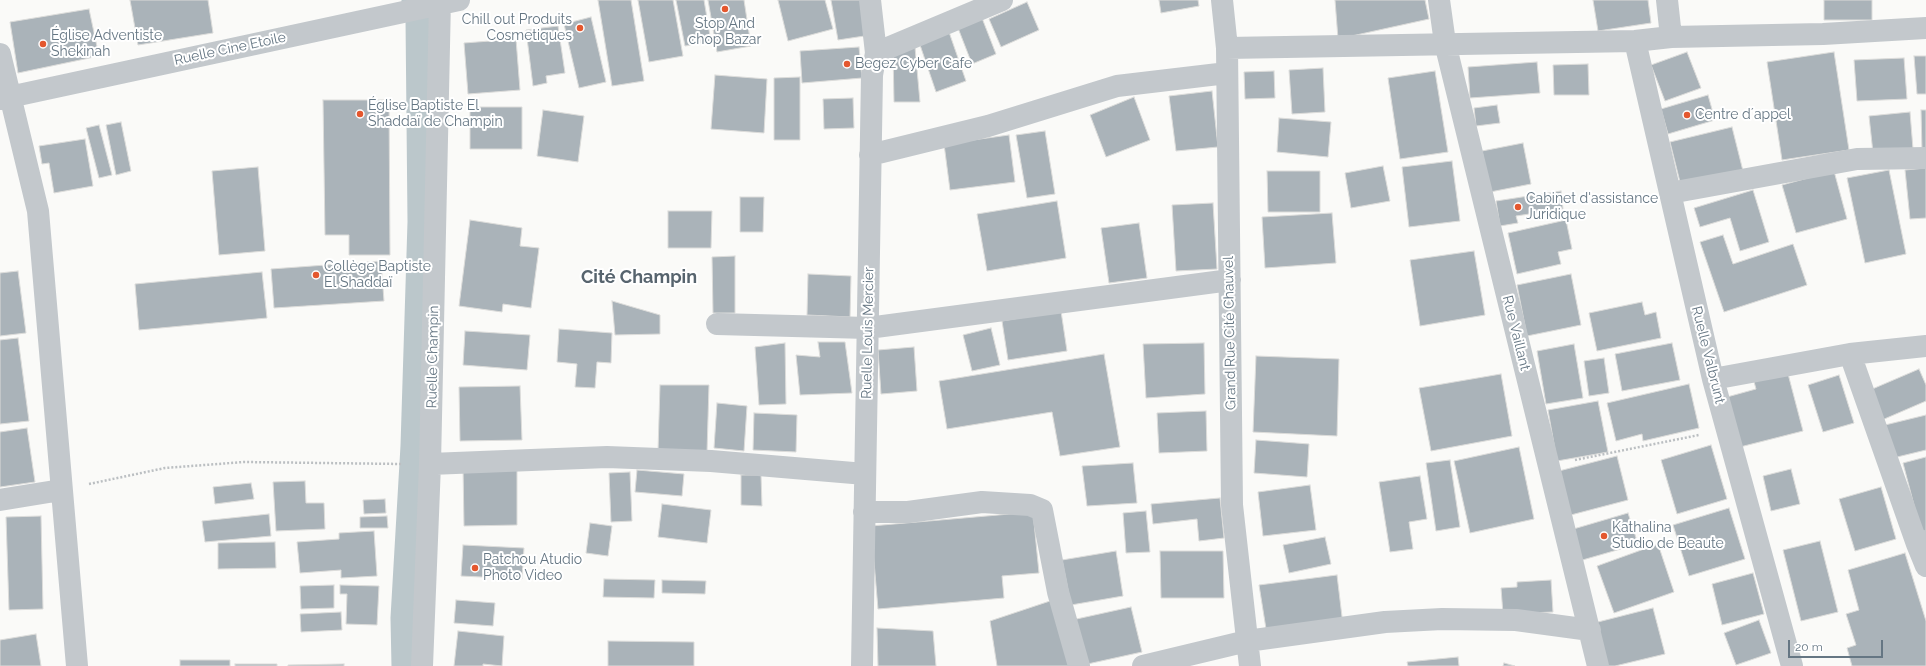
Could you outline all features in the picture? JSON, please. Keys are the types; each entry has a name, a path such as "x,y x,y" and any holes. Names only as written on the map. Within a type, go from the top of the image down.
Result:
{"street":[{"name":"Ruelle Louis Mercier","path":"862,666 870,155 872,75 876,53 870,0"},
{"path":"876,53 1002,0"},
{"name":"Grand Rue Cité Chauvel","path":"1222,0 1228,48 1227,73 1232,505 1250,666"},
{"name":"Rue Vaillant","path":"1439,0 1445,43 1598,666"},
{"path":"1667,0 1671,37"},
{"name":"Ruelle Cine Etoile","path":"4,98 447,2"},
{"name":"Ruelle Champin","path":"422,666 447,2"},
{"path":"1228,48 1445,43 1635,41 1671,37 1823,34 1926,28"},
{"name":"Ruelle Valbrunt","path":"1635,41 1713,379 1792,666"},
{"path":"0,54 4,98 38,211 77,666"},
{"path":"870,155 988,126 1117,86 1227,73"},
{"path":"1670,193 1857,159 1926,158"},
{"path":"717,324 868,328 1230,280"},
{"path":"1713,379 1850,354 1926,346"},
{"path":"1850,354 1921,543 1926,566"},
{"path":"430,464 607,457 711,461 865,474"},
{"path":"0,500 61,490"},
{"path":"864,512 908,512 982,502 1030,505 1042,510 1058,592 1079,666"},
{"path":"1143,666 1247,641 1385,622 1442,619 1516,620 1590,630"}],"path":[{"path":"1549,466 1727,430"},
{"path":"61,490 165,468 244,462 430,464"}],"building":[{"path":"130,0 208,0 213,33 138,45"},
{"path":"598,0 631,0 644,81 612,86"},
{"path":"638,0 673,0 683,56 649,62"},
{"path":"676,0 704,0 711,42 685,46"},
{"path":"708,0 744,0 751,46 717,52"},
{"path":"778,0 825,0 833,29 788,41"},
{"path":"831,0 864,0 871,35 838,40"},
{"path":"1159,0 1198,0 1199,6 1161,13"},
{"path":"1335,0 1425,0 1429,19 1338,39"},
{"path":"1593,0 1648,0 1651,23 1598,31"},
{"path":"1824,0 1872,0 1872,20 1824,20"},
{"path":"1027,2 1039,30 1001,47 989,19"},
{"path":"89,9 99,56 18,73 10,22"},
{"path":"591,17 606,82 579,88 564,24"},
{"path":"982,18 996,54 972,64 958,28"},
{"path":"558,26 565,73 546,76 547,83 533,86 526,30"},
{"path":"949,32 966,81 936,92 919,42"},
{"path":"516,39 520,90 468,94 464,43"},
{"path":"859,47 862,78 802,83 800,51"},
{"path":"915,47 920,102 894,102 893,51"},
{"path":"1687,52 1701,88 1665,101 1651,65"},
{"path":"1834,52 1849,150 1782,160 1767,62"},
{"path":"1914,56 1926,56 1926,94 1917,94"},
{"path":"1904,58 1907,99 1857,101 1854,60"},
{"path":"1537,62 1540,93 1470,98 1468,67"},
{"path":"1588,64 1589,95 1554,95 1553,65"},
{"path":"1323,68 1325,112 1292,114 1289,70"},
{"path":"1274,71 1275,98 1245,99 1244,72"},
{"path":"1435,71 1448,152 1400,159 1388,78"},
{"path":"715,75 767,79 764,133 711,129"},
{"path":"800,77 800,140 774,140 774,78"},
{"path":"1212,91 1218,147 1176,151 1169,96"},
{"path":"1708,95 1715,120 1668,134 1661,109"},
{"path":"1134,97 1150,140 1106,157 1090,115"},
{"path":"853,98 854,128 824,129 823,99"},
{"path":"323,100 389,100 390,255 349,255 349,235 325,235"},
{"path":"1497,105 1500,123 1476,126 1474,108"},
{"path":"470,107 522,107 522,149 470,149"},
{"path":"543,110 584,116 578,162 537,156"},
{"path":"1921,110 1926,110 1926,151 1922,151"},
{"path":"1910,112 1913,149 1873,153 1869,116"},
{"path":"1279,118 1331,122 1328,157 1277,152"},
{"path":"121,122 131,171 116,175 106,125"},
{"path":"99,125 112,175 99,178 86,128"},
{"path":"1732,127 1743,171 1681,186 1670,142"},
{"path":"1045,131 1055,194 1027,198 1016,135"},
{"path":"1009,135 1015,182 950,190 944,144"},
{"path":"85,139 93,186 54,193 49,163 42,164 39,146"},
{"path":"1523,143 1531,184 1490,192 1482,151"},
{"path":"1452,161 1460,221 1409,227 1402,167"},
{"path":"1383,166 1390,201 1351,208 1345,173"},
{"path":"258,167 265,251 219,255 212,171"},
{"path":"1926,168 1926,218 1910,219 1905,170"},
{"path":"1889,170 1906,254 1865,263 1847,178"},
{"path":"1267,171 1320,171 1320,212 1268,212"},
{"path":"1834,171 1847,219 1796,233 1782,185"},
{"path":"1753,190 1769,242 1740,251 1730,218 1700,227 1694,208"},
{"path":"1561,191 1563,209 1516,216 1518,223 1500,226 1496,201"},
{"path":"740,197 764,197 763,232 740,232"},
{"path":"1057,201 1066,258 987,271 977,214"},
{"path":"1213,203 1217,269 1176,271 1172,205"},
{"path":"668,211 712,211 711,248 668,248"},
{"path":"1332,213 1336,263 1265,268 1262,217"},
{"path":"470,220 522,228 520,246 539,248 531,308 503,304 502,312 459,306"},
{"path":"1566,220 1572,249 1558,252 1561,264 1517,274 1508,233"},
{"path":"1139,223 1147,278 1109,283 1101,228"},
{"path":"1723,235 1733,264 1793,244 1807,285 1724,312 1700,242"},
{"path":"1474,251 1485,315 1420,326 1410,260"},
{"path":"735,256 735,313 713,313 712,257"},
{"path":"381,261 384,301 274,308 271,269"},
{"path":"18,271 26,333 0,336 0,273"},
{"path":"262,272 267,318 139,330 135,284"},
{"path":"808,274 851,276 850,317 807,315"},
{"path":"1571,274 1581,325 1527,336 1517,285"},
{"path":"612,301 660,315 660,334 615,335"},
{"path":"1642,302 1645,315 1656,312 1661,338 1597,351 1589,313"},
{"path":"1061,311 1067,351 1008,360 1002,321"},
{"path":"991,328 1000,365 972,371 963,335"},
{"path":"559,329 612,333 611,363 597,362 595,388 575,387 577,364 557,362"},
{"path":"465,331 530,335 527,370 463,365"},
{"path":"18,338 29,421 0,424 0,340"},
{"path":"818,342 845,342 852,393 800,395 796,355 820,357"},
{"path":"785,343 786,404 759,405 755,347"},
{"path":"1204,343 1205,394 1146,398 1143,344"},
{"path":"1672,343 1680,380 1622,391 1615,354"},
{"path":"1574,344 1583,398 1546,404 1537,351"},
{"path":"914,347 917,391 881,394 878,350"},
{"path":"1104,354 1120,447 1060,456 1052,412 947,429 939,381"},
{"path":"1256,356 1339,359 1337,436 1253,432"},
{"path":"1604,358 1609,393 1589,396 1584,361"},
{"path":"1919,369 1926,385 1926,401 1882,420 1870,390"},
{"path":"1787,370 1803,431 1740,447 1727,397 1756,389 1753,378"},
{"path":"1501,374 1512,436 1431,451 1419,388"},
{"path":"1839,375 1854,423 1823,432 1808,385"},
{"path":"1689,384 1699,428 1643,441 1642,434 1616,441 1607,403"},
{"path":"660,385 709,385 707,452 658,451"},
{"path":"520,386 522,440 460,441 459,387"},
{"path":"1598,401 1608,452 1557,461 1548,410"},
{"path":"717,403 747,406 744,451 714,448"},
{"path":"1206,411 1207,451 1159,453 1157,413"},
{"path":"754,413 797,415 796,452 753,450"},
{"path":"1926,415 1926,450 1893,458 1885,425"},
{"path":"27,428 35,482 0,487 0,432"},
{"path":"1256,440 1309,444 1307,477 1254,473"},
{"path":"1711,445 1727,499 1677,514 1661,460"},
{"path":"1519,447 1534,519 1470,533 1454,461"},
{"path":"1617,456 1628,500 1567,516 1555,472"},
{"path":"1926,457 1926,531 1921,532 1903,463"},
{"path":"1450,460 1460,527 1436,531 1426,463"},
{"path":"1133,463 1137,503 1087,506 1082,466"},
{"path":"517,466 517,525 464,526 463,467"},
{"path":"1791,469 1800,504 1771,511 1763,476"},
{"path":"637,470 684,474 682,496 635,492"},
{"path":"630,472 632,521 611,522 609,473"},
{"path":"741,475 761,475 762,506 741,505"},
{"path":"1420,476 1427,519 1409,522 1413,549 1390,552 1379,482"},
{"path":"305,481 306,503 324,503 325,529 276,531 273,482"},
{"path":"251,483 254,499 215,504 213,487"},
{"path":"1310,485 1316,530 1263,536 1258,492"},
{"path":"1881,487 1896,539 1855,551 1839,499"},
{"path":"1220,498 1224,538 1199,541 1197,519 1153,524 1151,504"},
{"path":"385,499 386,513 364,514 363,500"},
{"path":"662,504 711,510 707,543 658,537"},
{"path":"1729,508 1745,559 1689,576 1673,525"},
{"path":"1146,511 1150,552 1126,553 1123,513"},
{"path":"1033,512 1039,573 1002,576 1004,598 878,609 871,526"},
{"path":"1628,513 1638,544 1579,561 1570,530"},
{"path":"269,514 271,536 205,542 202,521"},
{"path":"41,516 43,609 9,610 6,517"},
{"path":"387,516 388,528 360,528 360,517"},
{"path":"590,523 612,526 608,556 586,553"},
{"path":"374,531 377,576 341,578 341,570 300,573 297,542 339,539 339,533"},
{"path":"1325,537 1331,564 1289,573 1283,545"},
{"path":"1820,541 1838,612 1801,621 1783,550"},
{"path":"275,542 276,568 218,569 218,543"},
{"path":"1658,544 1674,592 1614,613 1597,566"},
{"path":"463,545 524,548 522,579 461,576"},
{"path":"1116,551 1123,596 1071,605 1062,560"},
{"path":"1160,551 1223,551 1224,598 1161,598"},
{"path":"1905,553 1926,621 1926,666 1852,666 1847,648 1856,645 1846,614 1859,610 1848,570"},
{"path":"1753,573 1764,614 1722,625 1712,584"},
{"path":"1337,575 1343,625 1267,635 1259,585"},
{"path":"604,579 655,580 654,598 603,597"},
{"path":"662,580 706,581 705,594 662,593"},
{"path":"1551,580 1553,612 1503,614 1501,588 1517,587 1517,582"},
{"path":"334,585 334,608 301,609 300,586"},
{"path":"340,585 379,586 377,625 346,624 347,594 340,594"},
{"path":"456,600 495,603 493,626 454,623"},
{"path":"1053,600 1075,666 997,666 990,621"},
{"path":"1131,607 1142,652 1083,665 1072,620"},
{"path":"1653,608 1665,654 1615,666 1605,666 1594,623"},
{"path":"341,612 342,630 301,632 300,614"},
{"path":"1759,620 1771,653 1736,665 1724,633"},
{"path":"877,628 933,631 936,666 878,666"},
{"path":"458,631 504,636 502,666 483,664 483,666 454,666"},
{"path":"36,634 41,666 0,666 0,640"},
{"path":"608,641 694,642 694,666 608,666"},
{"path":"1458,657 1459,666 1408,666 1407,662"},
{"path":"180,660 230,660 230,666 180,666"},
{"path":"1504,663 1515,666 1503,666"},
{"path":"235,664 277,664 277,666 235,666"},
{"path":"344,664 344,666 288,666 288,665"}],"waterway":[{"path":"408,666 407,618 417,446 424,222 422,18 418,0"}],"place":[{"name":"Stop And chop Bazar","path":"725,9"},
{"name":"Chill out Produits Cosmetiques","path":"580,28"},
{"name":"Église Adventiste Shekinah","path":"43,44"},
{"name":"Begez Cyber Cafe","path":"847,64"},
{"name":"Église Baptiste El Shaddaï de Champin","path":"360,114"},
{"name":"Centre d´appel","path":"1687,115"},
{"name":"Cabinet d'assistance Juridique","path":"1518,207"},
{"name":"Collège Baptiste El Shaddaï","path":"316,275"},
{"name":"Kathalina Studio de Beaute","path":"1604,536"},
{"name":"Patchou Atudio Photo Video","path":"475,568"}],"district":[{"name":"Cité Champin","path":"639,278"}]}
